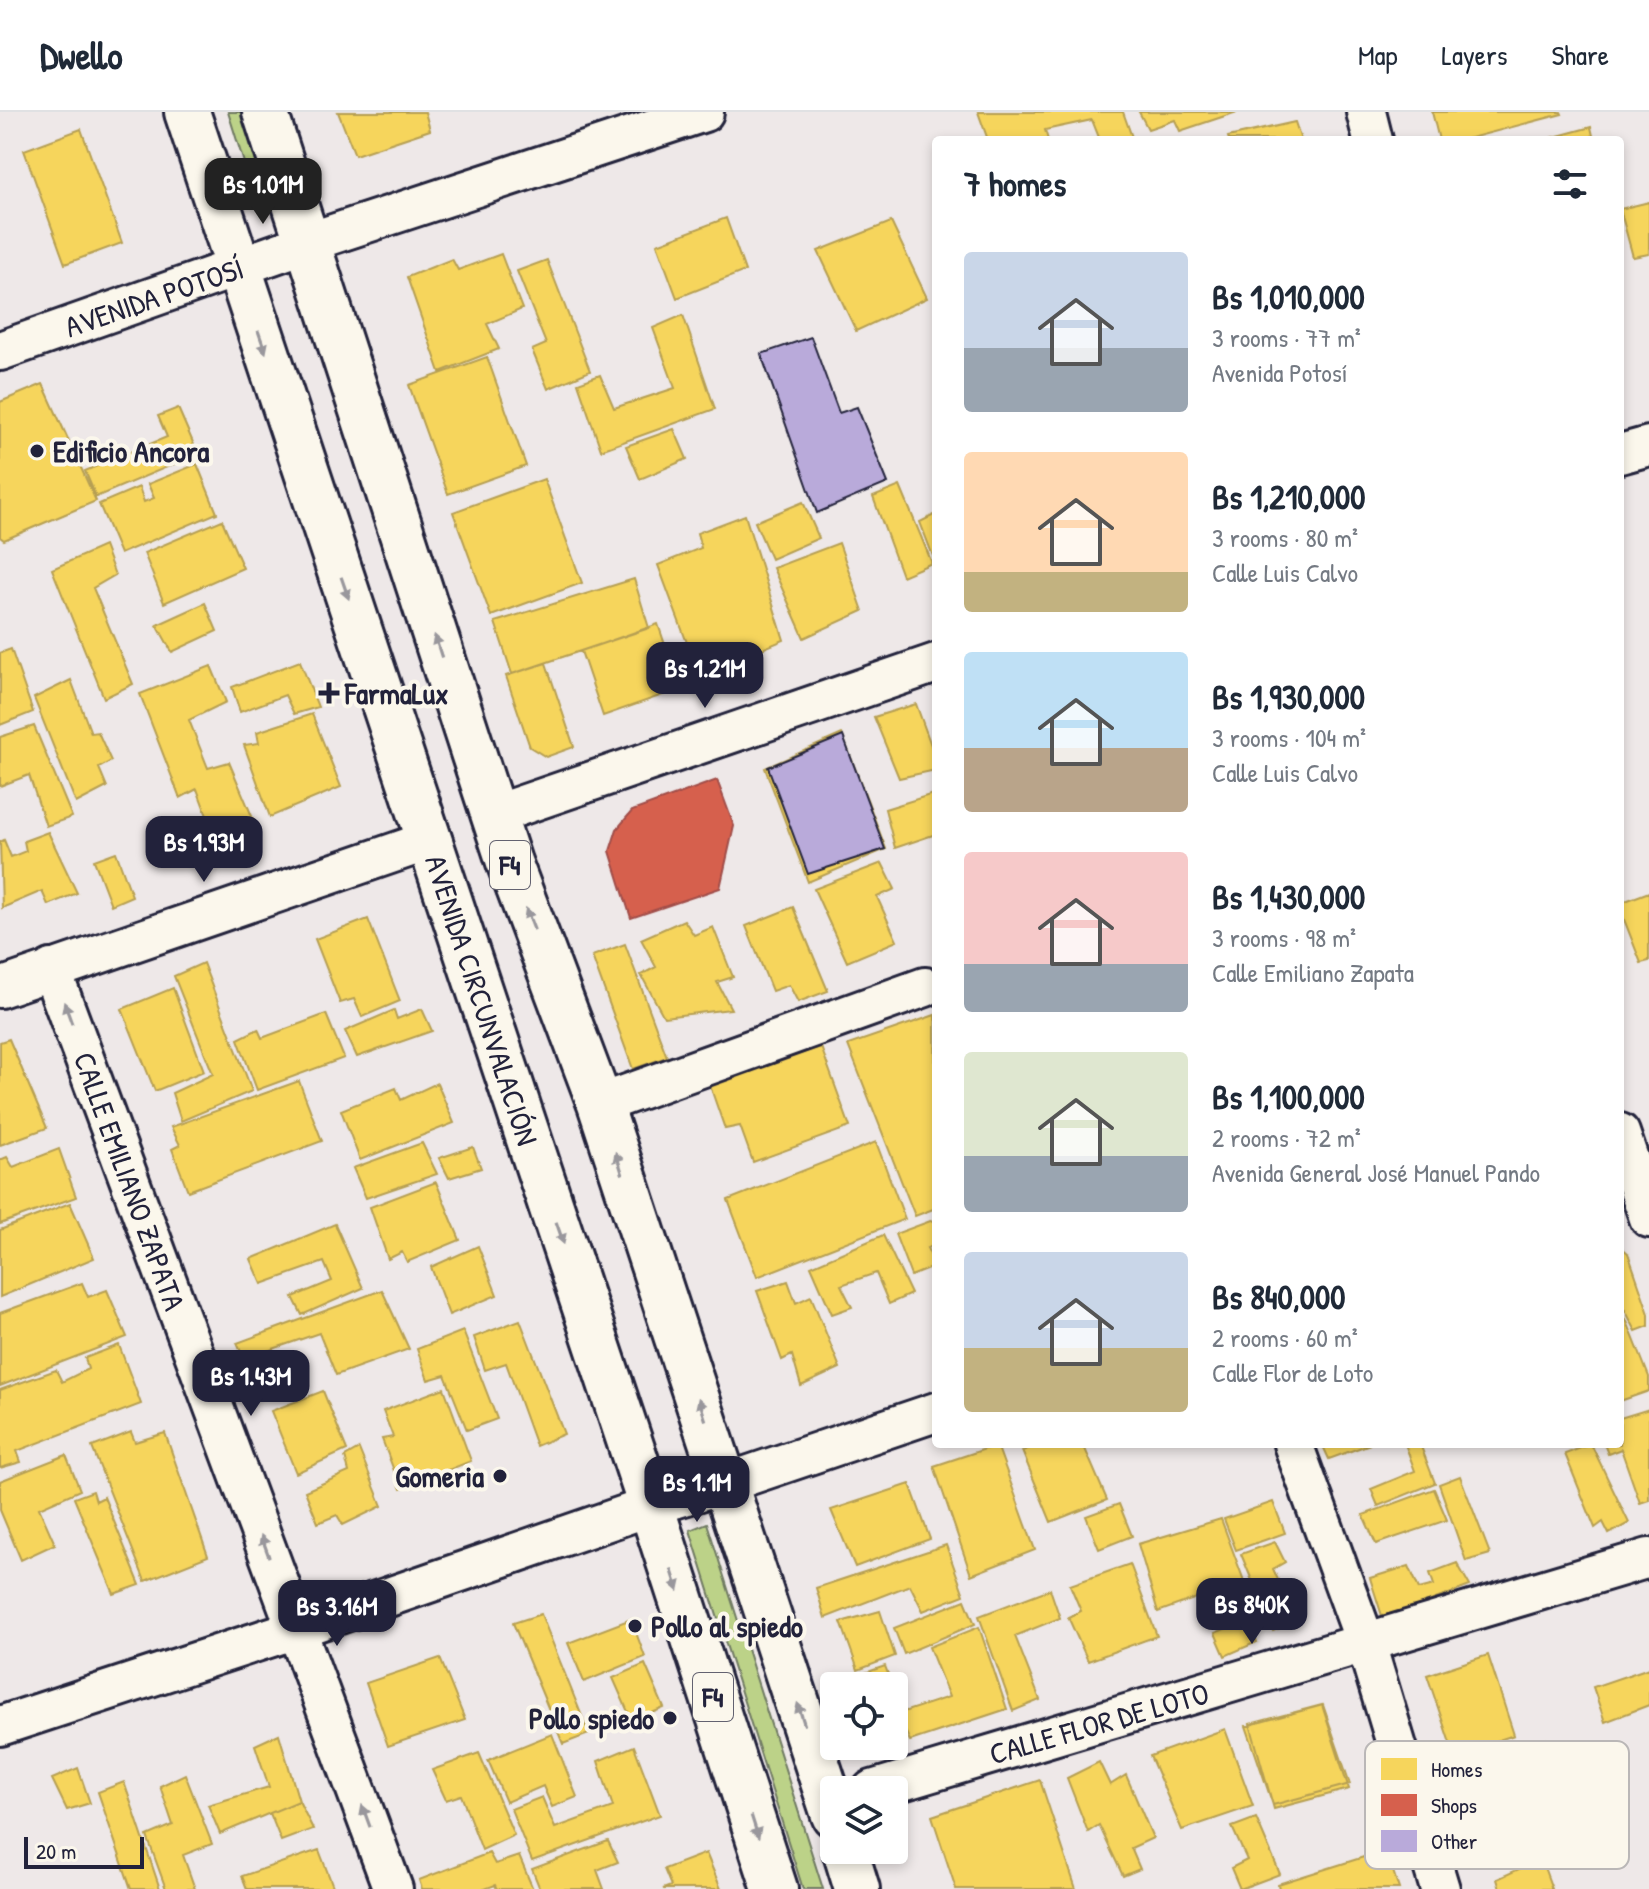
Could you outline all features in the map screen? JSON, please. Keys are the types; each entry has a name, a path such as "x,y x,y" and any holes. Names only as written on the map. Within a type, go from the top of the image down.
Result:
{"highway":[{"name":"AVENIDA CIRCUNVALACIÓN","path":"187,112 651,1506 775,1889"},
{"name":"F4","path":"265,112 493,815 600,1104 823,1776"},
{"path":"849,1864 857,1889"}],"street":[{"name":"AVENIDA POTOSÍ","path":"0,351 309,242 704,112"},
{"path":"1366,112 1372,136"},
{"path":"1624,453 1649,446"},
{"path":"493,815 932,664"},
{"path":"0,988 428,841"},
{"name":"CALLE EMILIANO ZAPATA","path":"51,969 393,1889"},
{"path":"600,1104 925,987"},
{"path":"1624,1145 1649,1218"},
{"path":"0,1726 932,1413"},
{"path":"1294,1448 1366,1644 1395,1741"},
{"name":"CALLE FLOR DE LOTO","path":"908,1779 1649,1558"},
{"path":"1434,1869 1440,1889"}],"green space":[{"path":"228,112 242,112 263,178 250,182"},
{"path":"707,1523 823,1889 803,1889 690,1530"}],"building: Homes":[{"path":"338,112 425,112 430,130 355,155"},
{"path":"978,112 1123,112 1132,136 1098,136 1092,120 1045,130 1047,136 987,136"},
{"path":"1139,112 1237,112 1180,131 1175,120 1148,129"},
{"path":"1432,112 1562,114 1478,136 1438,136"},
{"path":"1295,122 1300,136 1232,136"},
{"path":"1591,127 1593,136 1558,136"},
{"path":"81,129 122,243 65,264 24,150"},
{"path":"1649,202 1649,254 1633,257 1624,224 1624,208"},
{"path":"726,218 745,271 677,298 657,244"},
{"path":"891,222 927,298 856,331 818,251"},
{"path":"501,254 522,309 487,324 499,349 440,372 407,277 452,259 458,270"},
{"path":"547,260 590,371 548,389 532,350 546,344 517,271"},
{"path":"683,315 715,409 601,450 578,383 600,375 614,408 675,388 653,328"},
{"path":"487,357 526,466 448,494 409,385"},
{"name":"Edificio Ancora","path":"43,384 96,501 4,540 0,537 0,402"},
{"path":"178,408 198,454 96,497 85,471 167,437 158,416"},
{"path":"674,429 687,459 640,479 626,446"},
{"path":"197,464 217,513 120,554 99,504 139,487 144,502 154,498 148,484"},
{"path":"544,479 582,583 491,616 453,512"},
{"path":"900,486 932,563 902,576 873,497"},
{"path":"803,502 819,538 771,559 755,522"},
{"path":"745,515 784,640 699,675 658,565 701,548 697,533"},
{"path":"932,516 932,554 920,522"},
{"path":"222,520 243,568 164,603 144,553"},
{"path":"839,543 863,611 804,638 773,568"},
{"path":"104,546 115,575 93,588 133,684 104,698 52,569"},
{"path":"634,579 649,628 512,674 495,622"},
{"path":"205,603 217,631 172,652 157,625"},
{"path":"658,624 680,689 603,716 581,651"},
{"path":"11,649 33,712 0,725 0,653"},
{"path":"300,661 318,707 294,714 285,695 240,712 232,687"},
{"path":"546,663 574,747 546,757 530,747 506,676"},
{"path":"211,666 226,702 189,720 208,768 229,762 257,828 219,848 197,789 180,798 140,694"},
{"path":"71,680 91,733 98,732 111,761 99,768 107,787 76,803 34,698"},
{"path":"916,704 932,748 932,771 899,778 874,717"},
{"path":"312,714 341,787 270,817 244,745 259,743 257,732"},
{"path":"34,726 72,817 46,826 29,775 0,786 0,737"},
{"path":"842,734 886,849 808,882 765,768"},
{"path":"932,794 932,835 895,848 885,809"},
{"path":"48,832 77,893 48,905 42,891 2,908 0,842 4,840 11,857 26,851 24,841"},
{"path":"116,852 132,896 111,905 94,860"},
{"path":"882,863 895,889 877,897 897,941 847,962 814,889"},
{"path":"1649,892 1649,961 1641,963 1624,919 1624,901"},
{"path":"793,907 828,991 798,1002 789,985 772,991 746,926"},
{"path":"368,919 400,1001 362,1017 354,999 340,1003 315,939"},
{"path":"684,920 694,935 713,927 733,977 717,982 731,1009 664,1017 641,975 656,967 641,939"},
{"path":"625,944 667,1057 633,1069 592,956"},
{"path":"203,963 252,1091 181,1121 172,1093 213,1074 174,976"},
{"path":"173,988 204,1071 155,1091 122,1009"},
{"path":"422,1009 432,1031 357,1057 345,1031 394,1010 397,1019"},
{"path":"326,1014 344,1058 257,1090 238,1039 258,1029 262,1038"},
{"path":"932,1016 932,1210 915,1216 848,1045"},
{"path":"9,1039 47,1128 0,1145 0,1042"},
{"path":"821,1047 850,1127 753,1162 740,1126 725,1129 709,1083"},
{"path":"299,1081 322,1141 188,1191 172,1149 180,1145 171,1127"},
{"path":"437,1083 454,1123 360,1160 341,1110 396,1088 401,1100"},
{"path":"876,1142 905,1219 757,1277 728,1200"},
{"path":"422,1143 437,1174 366,1198 353,1168"},
{"path":"473,1147 481,1168 449,1178 439,1158"},
{"path":"59,1149 76,1197 0,1224 0,1160 7,1157 13,1167"},
{"path":"436,1182 460,1240 407,1262 402,1252 388,1259 370,1207"},
{"path":"70,1203 94,1258 0,1297 0,1230"},
{"path":"932,1220 932,1246 927,1248 932,1268 911,1276 895,1234"},
{"path":"335,1224 363,1288 302,1315 293,1297 332,1281 324,1262 262,1284 251,1259"},
{"path":"883,1235 911,1294 889,1304 876,1273 841,1285 852,1307 832,1314 811,1266"},
{"path":"478,1246 497,1295 449,1315 431,1267"},
{"path":"1624,1250 1628,1253 1649,1314 1649,1326 1636,1331 1625,1310"},
{"path":"788,1281 796,1303 811,1296 840,1368 801,1386 792,1355 782,1360 757,1291"},
{"path":"82,1283 88,1297 107,1290 127,1337 0,1386 0,1313"},
{"path":"382,1290 409,1349 336,1375 319,1333 244,1359 237,1343"},
{"path":"520,1320 564,1434 536,1446 506,1363 485,1370 474,1337"},
{"path":"1624,1320 1649,1377 1649,1391 1624,1400"},
{"path":"463,1331 497,1419 467,1430 445,1375 428,1380 417,1349"},
{"path":"119,1345 141,1404 17,1451 21,1462 0,1468 0,1390 56,1370 62,1382 88,1369 85,1358"},
{"path":"444,1388 471,1461 401,1489 382,1439 393,1437 383,1411"},
{"path":"323,1391 347,1450 296,1473 271,1411"},
{"path":"1649,1409 1649,1500 1640,1503 1621,1449 1608,1454 1606,1448 1624,1448 1624,1417"},
{"path":"131,1432 135,1442 165,1433 208,1556 145,1581 92,1447"},
{"path":"988,1448 998,1448 1035,1550 971,1575 934,1466"},
{"path":"1030,1448 1085,1448 1107,1500 1051,1522 1022,1451"},
{"path":"1324,1448 1359,1448 1329,1459"},
{"path":"1406,1448 1422,1448 1435,1483 1378,1506 1371,1489 1415,1471"},
{"path":"1581,1448 1593,1448 1629,1523 1609,1534 1603,1522 1595,1528 1565,1454"},
{"path":"359,1449 382,1506 343,1525 337,1515 318,1523 305,1491 349,1472 345,1457"},
{"path":"66,1455 80,1490 39,1508 55,1544 21,1560 0,1510 0,1481"},
{"path":"1460,1476 1490,1554 1466,1561 1439,1484"},
{"path":"910,1484 930,1539 855,1567 831,1510"},
{"path":"1434,1489 1447,1520 1376,1544 1363,1515"},
{"path":"93,1491 96,1501 104,1497 140,1585 114,1594 74,1498"},
{"path":"1273,1502 1285,1533 1236,1550 1224,1519"},
{"path":"1119,1504 1132,1536 1099,1549 1086,1516"},
{"path":"1221,1519 1244,1581 1158,1612 1138,1544"},
{"path":"1275,1542 1285,1562 1273,1569 1297,1621 1273,1631 1241,1554"},
{"path":"946,1545 964,1595 923,1611 910,1585 825,1618 816,1588"},
{"path":"1457,1563 1470,1586 1383,1619 1370,1578 1409,1566 1419,1589 1434,1585 1430,1573"},
{"path":"1130,1564 1157,1636 1088,1661 1068,1617 1081,1611 1070,1585"},
{"path":"1050,1589 1060,1618 1015,1636 1040,1700 1013,1711 979,1616"},
{"path":"965,1600 975,1624 904,1654 894,1628"},
{"path":"880,1611 895,1656 858,1670 841,1622"},
{"path":"541,1614 589,1734 563,1744 513,1623"},
{"path":"631,1619 645,1657 584,1682 568,1643"},
{"path":"1246,1620 1257,1642 1225,1656 1215,1633"},
{"path":"979,1627 1007,1709 910,1741 908,1710 949,1697 929,1647"},
{"path":"1488,1655 1514,1735 1496,1741 1449,1741 1427,1675"},
{"path":"440,1658 465,1720 388,1746 366,1683"},
{"path":"645,1664 664,1708 632,1721 613,1678"},
{"path":"885,1666 887,1672 868,1672"},
{"path":"1649,1668 1649,1705 1605,1722 1593,1687"},
{"path":"1322,1705 1349,1789 1274,1809 1250,1724"},
{"path":"1323,1705 1350,1784 1273,1805 1246,1726"},
{"path":"1225,1729 1253,1806 1182,1830 1150,1756"},
{"path":"279,1734 299,1801 220,1834 208,1805 269,1787 255,1745"},
{"path":"552,1734 577,1797 552,1807 543,1786 506,1802 488,1760"},
{"path":"634,1746 660,1815 532,1861 511,1809 542,1797 555,1828 613,1807 598,1761"},
{"path":"479,1753 514,1835 482,1850 461,1795 446,1800 432,1770"},
{"path":"1099,1762 1110,1785 1126,1775 1153,1838 1131,1848 1140,1869 1123,1876 1099,1825 1088,1832 1067,1778"},
{"path":"78,1768 90,1803 67,1810 52,1779"},
{"path":"185,1774 212,1844 183,1855 195,1889 166,1889 147,1836 173,1825 160,1786"},
{"path":"1040,1780 1076,1889 956,1889 932,1816"},
{"path":"124,1782 160,1889 131,1889 98,1792"},
{"path":"299,1801 313,1829 281,1841 270,1813"},
{"path":"1256,1818 1280,1874 1240,1889 1231,1868 1247,1860 1232,1827"},
{"path":"608,1841 618,1862 597,1870 604,1889 540,1889 532,1869"},
{"path":"319,1850 334,1889 247,1889 242,1876"},
{"path":"489,1853 495,1864 519,1856 533,1889 497,1889 495,1885 485,1889 422,1889 419,1880"},
{"path":"706,1853 721,1889 663,1889 671,1886 664,1869"},
{"path":"1365,1857 1365,1869 1392,1869 1399,1889 1279,1889 1278,1884"},
{"path":"1519,1869 1545,1869 1552,1889 1500,1889 1497,1879"}],"building: Shops":[{"path":"717,780 734,826 720,888 631,918 610,851 617,829 632,811"}],"building: Other":[{"path":"811,337 839,413 857,407 888,483 817,513 761,354"},
{"path":"843,736 885,849 808,874 768,767"}],"place":[{"name":"Edificio Ancora","path":"37,451"},
{"name":"FarmaLux","path":"329,693"},
{"name":"Gomeria","path":"500,1476"},
{"name":"Pollo al spiedo","path":"635,1626"},
{"name":"Pollo spiedo","path":"670,1718"}]}
